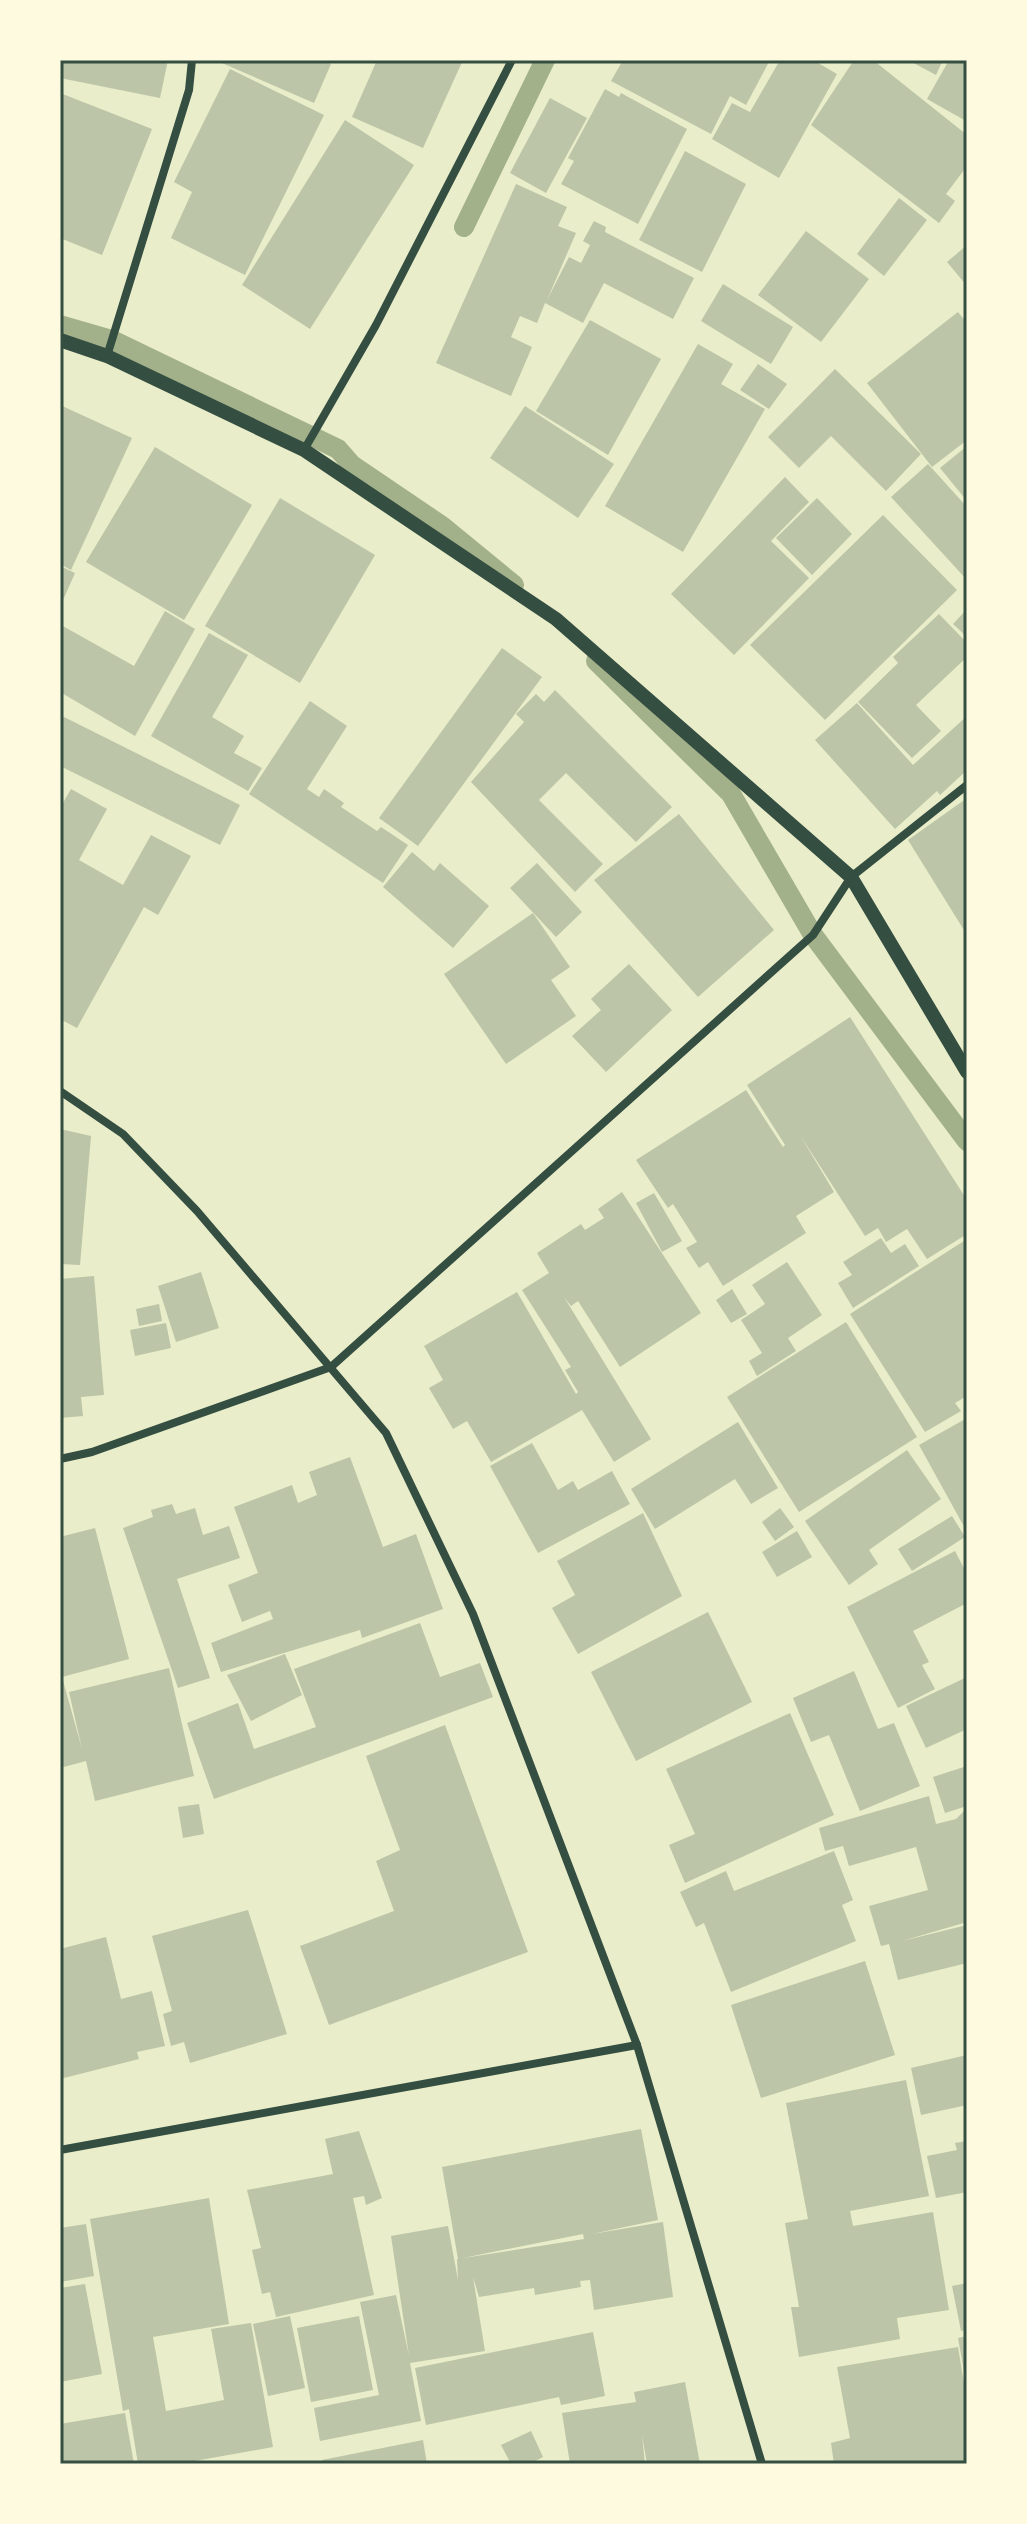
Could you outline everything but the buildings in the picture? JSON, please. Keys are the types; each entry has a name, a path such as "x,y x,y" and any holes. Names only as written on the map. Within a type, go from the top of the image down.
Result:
{"street":[{"path":"107,356 189,90 192,60"},
{"path":"304,450 376,325 512,60"},
{"path":"60,340 107,356 304,450 556,619 851,877 967,1072"},
{"path":"60,1459 92,1452 331,1367 813,935 851,877 967,785"},
{"path":"60,1091 123,1134 197,1211 386,1433 473,1614 637,2045 762,2464"},
{"path":"60,2150 637,2045"}],"waterway":[{"path":"464,227 545,60"},
{"path":"60,325 112,340 338,449 352,465 442,526 514,585"},
{"path":"596,661 731,794 813,935 967,1141"}]}
